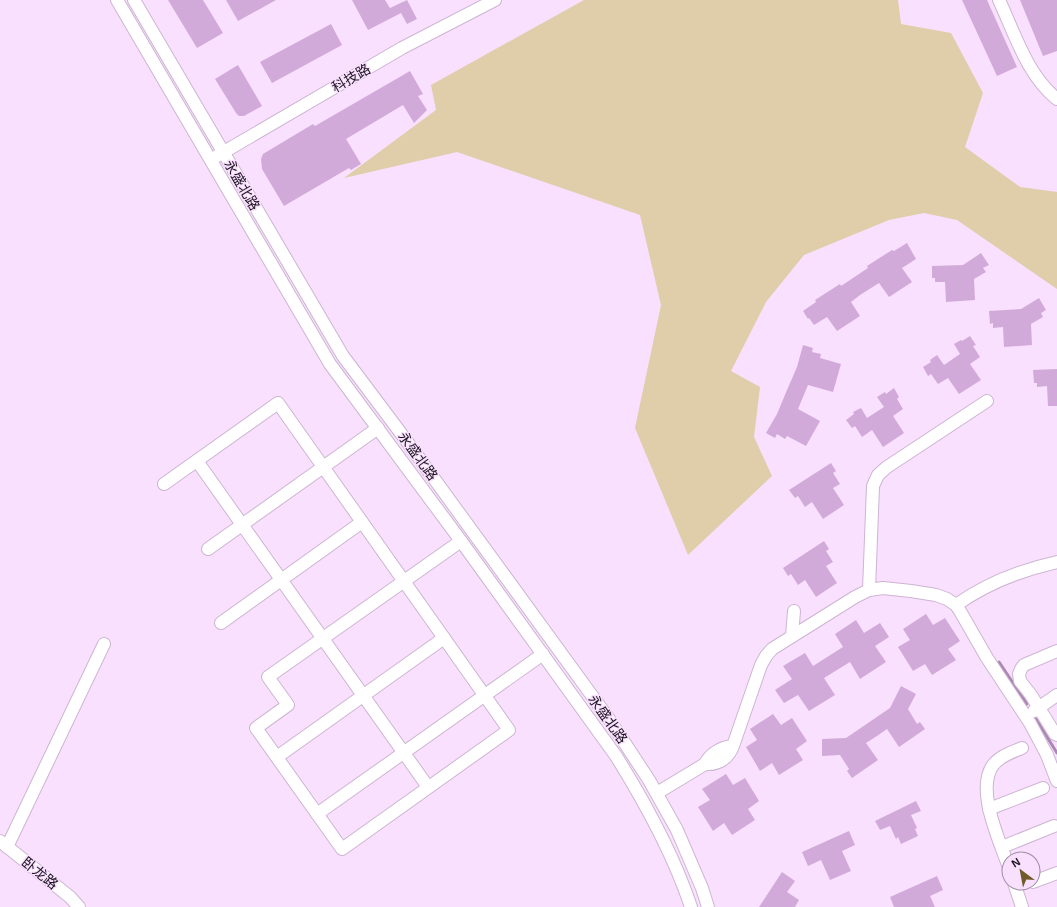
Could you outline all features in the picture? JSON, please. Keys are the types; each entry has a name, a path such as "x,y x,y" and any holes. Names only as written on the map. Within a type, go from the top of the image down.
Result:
{"street":[{"name":"永盛北路","path":"117,0 330,364 461,541 616,756 663,837 681,878 691,907"},
{"name":"永盛北路","path":"134,0 343,356 408,442 609,719 656,793 677,830 702,888 708,907"},
{"name":"科技路","path":"211,160 402,48 495,0"},
{"path":"999,0 1032,71 1041,84 1057,99"},
{"path":"869,590 872,498 873,486 878,475 887,467 987,401"},
{"path":"164,484 278,403 404,581 484,695 509,730 342,849 256,728 288,705 268,677 323,638 404,581 461,541"},
{"path":"208,549 378,428"},
{"path":"197,461 428,787"},
{"path":"221,623 362,522"},
{"path":"956,605 974,593 1000,580 1019,572 1057,562"},
{"path":"656,793 704,764 709,757 725,747 733,746 761,665 772,649 855,597 869,590 883,588 936,595 947,599 956,605 1027,718 1047,755 1057,781"},
{"path":"792,636 794,611"},
{"path":"277,757 444,638"},
{"path":"4,844 104,644"},
{"path":"1057,651 1024,665 1019,674 1020,681 1057,735"},
{"path":"317,814 543,654"},
{"path":"1027,718 1039,707 1057,695"},
{"path":"1003,851 988,804 987,787 989,773 994,764 1002,757 1022,748"},
{"path":"989,809 1042,788"},
{"path":"1002,847 1054,826"},
{"name":"卧龙路","path":"4,844 70,897 79,907"},
{"path":"1041,879 1057,874"},
{"path":"1017,891 1022,907"}],"shaded area":[{"path":"584,0 898,0 901,24 951,33 983,93 965,147 1020,187 1057,192 1057,289 957,220 924,213 889,220 804,255 766,302 731,371 760,387 754,437 772,476 688,555 635,428 661,305 640,215 457,152 344,178 436,110 431,85"}],"building":[{"path":"168,0 203,0 223,33 197,48"},
{"path":"226,0 276,0 238,21"},
{"path":"352,0 385,0 390,8 407,0 417,19 407,24 401,13 368,30"},
{"path":"962,0 987,0 1017,67 997,76"},
{"path":"1020,0 1057,0 1057,51 1043,56"},
{"path":"331,24 342,45 272,83 260,62"},
{"path":"238,65 262,106 244,116 239,116 236,113 215,79"},
{"path":"410,71 423,94 418,96 427,110 414,123 403,105 346,139 361,164 351,170 349,168 284,206 262,169 261,159 263,154 313,124 315,126"},
{"path":"907,243 916,259 902,268 912,282 889,297 879,283 860,295 851,302 860,316 837,331 827,317 814,325 809,318 808,319 803,311 816,302 815,300 840,284 841,286 868,268 867,266 892,250 894,251"},
{"path":"981,253 989,265 983,268 986,272 974,279 975,300 946,302 945,282 935,282 935,278 932,278 932,266 963,265"},
{"path":"1039,298 1046,310 1041,313 1043,317 1031,324 1032,345 1004,347 1003,327 993,328 993,323 990,324 989,311 1021,309"},
{"path":"970,336 976,345 973,346 980,357 970,364 981,380 959,394 948,378 938,384 931,374 928,376 923,367 931,362 930,360 937,355 944,365 960,354 954,344"},
{"path":"803,345 813,348 812,352 821,354 820,358 841,364 833,392 808,385 798,409 820,421 806,446 787,436 785,439 777,434 775,438 766,433 777,414 797,367"},
{"path":"1057,369 1057,406 1048,406 1047,386 1037,387 1037,383 1034,383 1033,370"},
{"path":"894,388 899,397 897,399 903,409 893,416 904,433 883,447 872,430 862,437 855,426 852,428 846,420 854,414 853,412 861,408 867,418 884,407 877,397 885,392 886,394"},
{"path":"831,463 836,471 833,473 840,484 833,488 844,505 823,519 812,502 805,507 798,496 795,498 789,490"},
{"path":"824,541 829,549 826,551 833,562 826,566 837,583 816,597 805,580 798,585 791,574 788,576 783,568"},
{"path":"926,614 933,625 945,618 960,641 948,649 956,660 932,675 925,664 913,671 898,647 910,640 903,629"},
{"path":"856,620 864,633 880,623 889,637 875,646 886,662 860,679 850,662 824,678 835,695 809,711 798,695 784,703 775,690 792,679 783,666 805,653 813,666 843,647 835,634"},
{"path":"901,686 916,694 908,709 917,724 920,722 925,729 899,747 887,729 866,743 878,760 852,778 847,771 849,769 840,755 822,756 822,739 846,738 890,708"},
{"path":"773,714 781,725 792,718 807,741 796,749 803,760 779,775 772,763 760,771 746,747 757,740 750,729"},
{"path":"726,774 733,785 745,778 759,801 748,809 755,820 732,835 724,823 713,831 698,807 710,800 702,789"},
{"path":"916,801 921,811 911,815 917,828 915,829 918,836 901,844 898,837 896,839 890,826 880,830 875,821"},
{"path":"849,831 855,845 842,851 851,871 830,880 821,860 808,866 802,852"},
{"path":"782,872 795,881 787,892 799,900 795,907 759,907"},
{"path":"937,876 943,890 930,896 935,907 894,907 890,897"}],"waterway":[{"path":"999,662 1027,704"},
{"path":"1036,719 1057,753"}]}
